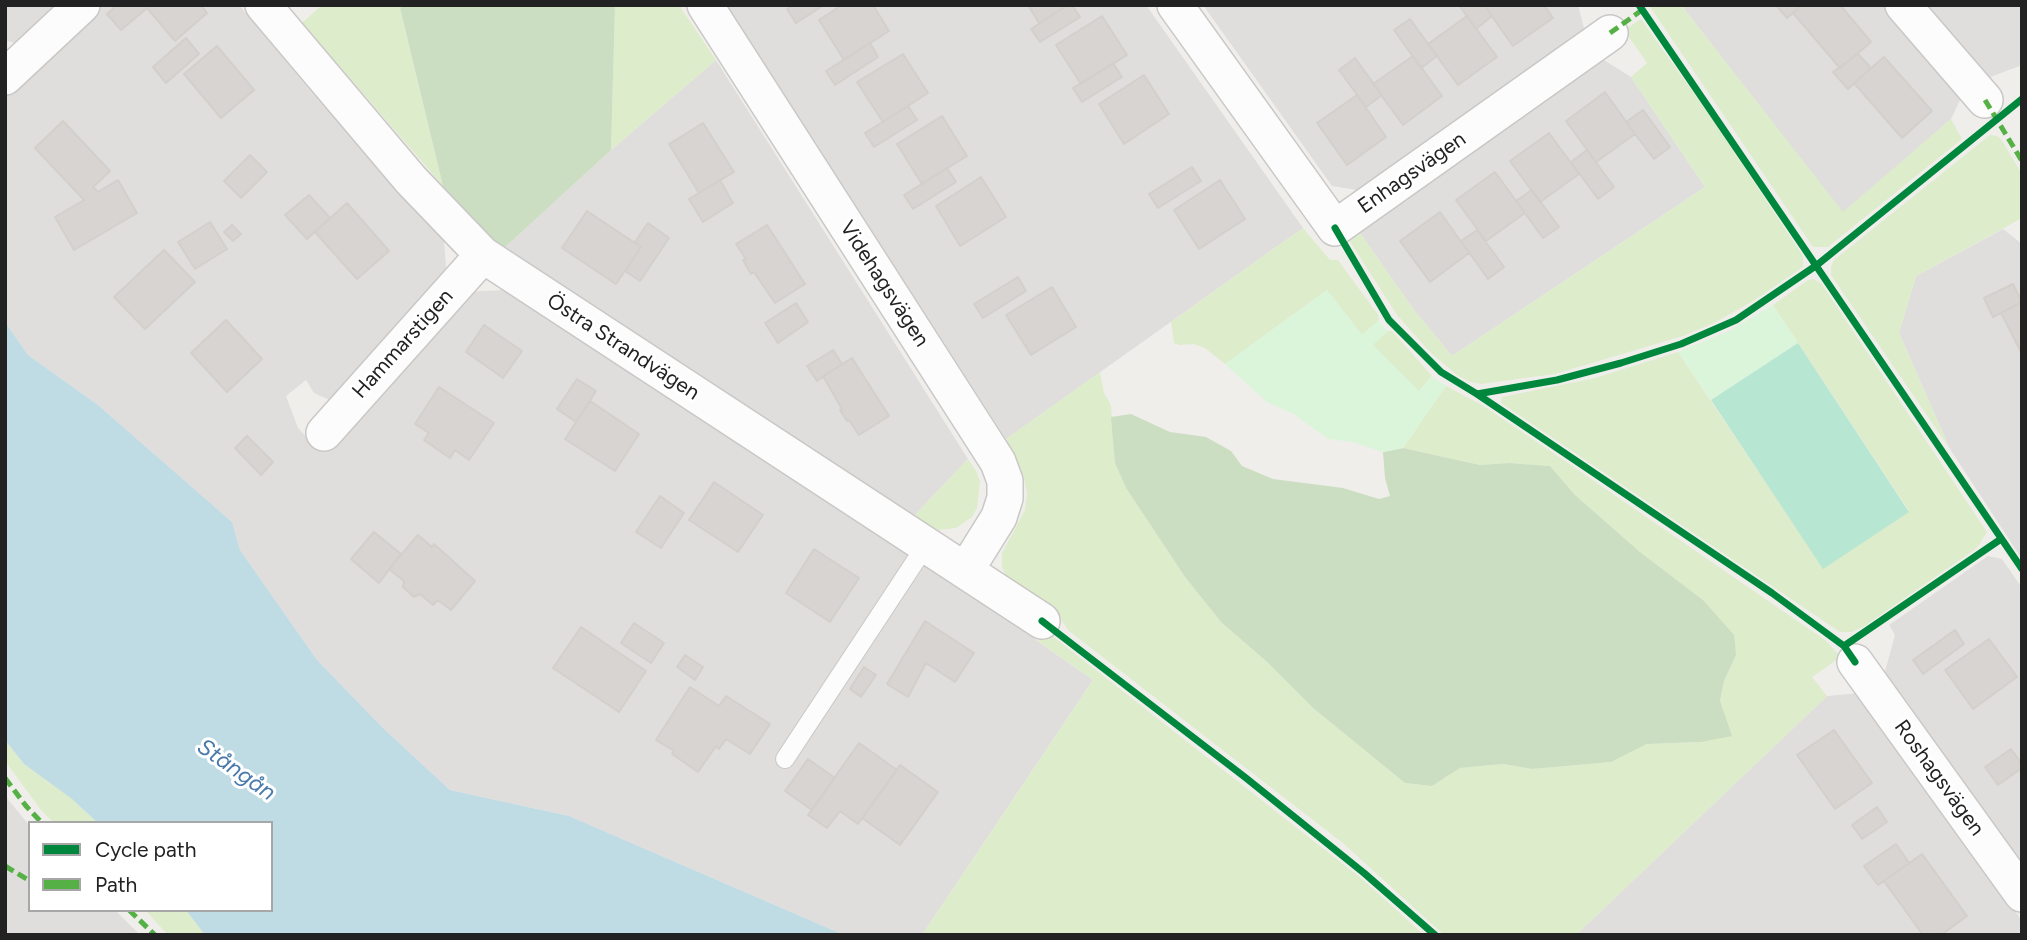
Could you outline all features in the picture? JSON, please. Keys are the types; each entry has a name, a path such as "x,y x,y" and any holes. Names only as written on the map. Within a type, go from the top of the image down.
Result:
{"street":[{"path":"5,77 82,5"},
{"name":"Östra Strandvägen","path":"263,5 411,180 483,255 1042,621"},
{"name":"Videhagsvägen","path":"705,5 998,461 1005,481 1005,498 999,517 966,570"},
{"name":"Enhagsvägen","path":"1175,5 1335,228 1610,33"},
{"path":"1903,5 1985,100"},
{"name":"Hammarstigen","path":"324,433 483,255"},
{"name":"Roshagsvägen","path":"1854,662 2022,894"}],"lane":[{"path":"785,760 926,545"}],"shaded area":[{"path":"5,5 64,5 20,45 5,40"},
{"path":"95,5 239,5 308,88 444,240 447,281 337,400 314,393 306,380 286,396 298,428 320,451 464,292 504,290 928,564 1093,680 922,935 844,935 569,816 450,790 384,729 317,660 240,550 232,522 98,405 28,355 5,322 5,88"},
{"path":"727,5 1146,5 1303,228 1006,439"},
{"path":"1203,5 1578,5 1585,32 1363,191 1332,186"},
{"path":"1681,5 1886,5 1962,96 1951,119 1843,213"},
{"path":"1924,5 2022,5 2022,65 1985,79"},
{"path":"1601,58 1631,77 1705,187 1452,356 1414,310 1360,233"},
{"path":"716,60 968,459 913,517 676,360 502,250 611,150"},
{"path":"2003,229 2022,244 2022,559 1950,449 1899,333 1916,276"},
{"path":"1988,556 2002,559 2022,588 2022,875 1884,675 1895,635 1889,625"},
{"path":"1860,693 2022,921 2022,935 1576,935 1827,696"},
{"path":"5,796 28,824 28,912 117,912 140,935 5,935"}],"green space":[{"path":"322,5 405,5 400,9 443,186 302,23"},
{"path":"405,5 615,6 611,150 502,250 443,186 400,8"},
{"path":"615,5 679,5 716,60 611,150"},
{"path":"1649,5 1681,5 1843,212 1951,119 1962,139 1828,247 1813,247"},
{"path":"1641,19 1712,119 1803,256 1803,267 1753,301 1716,322 1683,336 1555,374 1481,384 1470,382 1457,375 1430,352 1397,315 1349,240 1360,233 1414,310 1452,356 1705,187 1631,77 1647,63 1624,30"},
{"path":"1990,135 2001,139 2022,174 2022,218 1916,276 1899,333 1950,449 1831,275 1831,267 1834,260"},
{"path":"1303,228 1330,260 1338,260 1379,316 1378,321 1362,335 1327,290 1225,364 1205,348 1194,344 1174,343 1171,322"},
{"path":"1813,279 1821,283 1987,532 1977,548 1863,627 1851,632 1840,632 1501,403 1502,397 1595,378 1678,352 1823,568 1909,511 1773,305"},
{"path":"1327,290 1362,335 1378,321 1388,331 1373,345 1419,391 1432,376 1446,386 1403,448 1383,452 1352,442 1328,439 1292,413 1268,403 1225,364"},
{"path":"1773,305 1798,343 1711,400 1678,352 1729,331"},
{"path":"1388,331 1392,331 1432,376 1419,391 1372,345"},
{"path":"1798,343 1909,512 1823,569 1711,400"},
{"path":"1100,372 1104,393 1111,405 1115,463 1126,488 1185,577 1221,622 1267,662 1313,708 1405,783 1432,786 1460,768 1503,764 1532,769 1611,762 1647,744 1701,742 1720,701 1724,681 1736,655 1703,600 1640,552 1575,495 1550,466 1509,463 1480,465 1403,448 1446,386 1482,405 1825,640 1841,657 1812,677 1827,696 1576,935 1444,935 1344,844 1069,631 1055,612 1007,578 1002,567 1002,553 1025,510 1027,493 1024,478 1006,439"},
{"path":"1131,414 1170,432 1206,437 1231,451 1242,466 1273,479 1343,488 1379,499 1390,496 1385,478 1383,452 1403,448 1480,465 1509,463 1550,466 1575,495 1640,552 1703,600 1734,635 1736,655 1724,681 1720,701 1732,736 1701,742 1647,744 1611,762 1532,769 1503,764 1460,768 1432,786 1405,783 1313,708 1267,662 1221,622 1185,577 1126,488 1115,463 1111,417"},
{"path":"968,459 980,481 977,508 972,517 956,528 927,528 913,517"},
{"path":"1046,631 1362,879 1424,935 922,935 1093,680 1038,641"},
{"path":"5,740 24,764 72,799 96,821 52,821 5,761"},
{"path":"147,912 188,912 205,935 168,935"}],"water":[{"name":"Stångån","path":"5,322 28,355 98,405 232,522 240,550 317,660 384,729 450,790 569,816 844,935 205,935 188,912 273,912 273,821 96,821 72,799 24,764 5,740"}],"building":[{"path":"117,5 201,5 207,13 175,41 147,8 121,30 107,14"},
{"path":"793,5 824,5 796,23 787,9"},
{"path":"842,5 873,5 889,31 844,60 819,20"},
{"path":"1028,5 1068,5 1039,23"},
{"path":"1072,5 1080,17 1040,42 1031,29"},
{"path":"1459,5 1484,5 1492,16 1476,29"},
{"path":"1484,5 1544,5 1553,18 1513,46"},
{"path":"1776,5 1802,5 1787,18"},
{"path":"1802,5 1840,5 1871,42 1840,68 1793,13"},
{"path":"1102,16 1127,55 1081,84 1056,45"},
{"path":"1467,16 1497,57 1458,85 1428,44"},
{"path":"1410,19 1437,56 1421,68 1394,30"},
{"path":"186,38 199,54 166,83 153,67"},
{"path":"870,43 878,57 835,85 826,71"},
{"path":"217,46 254,90 221,118 184,74"},
{"path":"903,54 928,93 883,122 857,82"},
{"path":"1858,54 1871,68 1848,89 1833,72"},
{"path":"1413,56 1442,96 1403,125 1373,84"},
{"path":"1884,57 1932,111 1902,138 1854,83"},
{"path":"1355,58 1382,95 1366,107 1339,70"},
{"path":"1113,63 1122,77 1082,102 1073,88"},
{"path":"1144,75 1169,114 1124,144 1099,104"},
{"path":"1605,92 1635,134 1596,162 1566,121"},
{"path":"1357,95 1386,137 1347,165 1317,123"},
{"path":"908,106 917,120 874,147 865,133"},
{"path":"1643,110 1670,147 1654,159 1626,122"},
{"path":"942,116 967,156 922,184 897,144"},
{"path":"63,121 110,171 93,187 98,192 118,180 137,213 74,250 55,217 84,200 35,148"},
{"path":"703,123 734,172 699,193 669,144"},
{"path":"1549,133 1579,174 1540,202 1510,161"},
{"path":"1587,150 1614,187 1598,199 1571,162"},
{"path":"250,155 267,172 241,198 224,181"},
{"path":"1192,167 1201,181 1158,208 1149,194"},
{"path":"947,168 956,182 913,209 904,195"},
{"path":"1495,172 1525,213 1486,241 1456,200"},
{"path":"981,177 1006,217 960,246 936,206"},
{"path":"720,180 733,203 703,222 689,199"},
{"path":"1220,180 1245,219 1199,249 1174,210"},
{"path":"1532,190 1559,227 1543,238 1516,201"},
{"path":"309,195 330,218 307,239 285,215"},
{"path":"347,203 389,251 357,279 315,232"},
{"path":"587,211 641,247 616,284 562,248"},
{"path":"1440,212 1469,253 1430,282 1400,241"},
{"path":"210,222 227,249 195,269 178,242"},
{"path":"648,223 669,238 640,281 625,271 641,247 635,242"},
{"path":"232,225 241,234 233,241 224,232"},
{"path":"767,225 805,284 775,303 754,272 751,274 743,260 746,259 736,244"},
{"path":"1477,230 1504,267 1488,279 1461,241"},
{"path":"164,250 195,282 145,329 114,297"},
{"path":"1018,277 1026,291 983,318 974,304"},
{"path":"2013,284 2022,302 1993,317 1984,298"},
{"path":"1052,287 1076,327 1031,355 1006,315"},
{"path":"2022,302 2022,354 2001,313"},
{"path":"796,303 808,322 778,343 765,323"},
{"path":"226,320 262,359 227,392 191,353"},
{"path":"484,325 522,351 503,378 466,352"},
{"path":"833,350 842,364 817,381 807,366"},
{"path":"852,358 889,416 859,435 840,410 842,409 823,376"},
{"path":"577,379 596,391 576,422 557,409"},
{"path":"439,387 494,423 469,460 455,450 450,458 424,440 429,433 415,424"},
{"path":"590,401 639,434 615,471 565,439"},
{"path":"247,436 273,462 261,475 235,448"},
{"path":"714,482 763,515 738,552 689,520"},
{"path":"660,496 684,513 661,548 636,532"},
{"path":"374,532 401,554 379,583 351,559"},
{"path":"418,535 432,547 434,544 475,581 451,610 438,600 433,605 420,594 414,597 403,587 404,581 389,569"},
{"path":"814,549 859,578 830,622 786,593"},
{"path":"925,621 974,653 955,682 926,663 908,697 887,684"},
{"path":"634,623 664,643 651,663 621,643"},
{"path":"581,627 646,671 619,712 553,668"},
{"path":"1955,630 1964,644 1923,674 1913,660"},
{"path":"1989,639 2017,677 1973,709 1945,670"},
{"path":"685,655 703,667 695,680 677,667"},
{"path":"864,667 876,675 861,697 850,689"},
{"path":"690,687 719,706 726,696 770,724 750,754 726,739 719,749 716,746 698,772 672,754 674,751 656,740"},
{"path":"1834,730 1872,783 1835,809 1797,755"},
{"path":"859,743 897,770 858,824 840,811 827,828 808,815"},
{"path":"2011,749 2022,768 1998,785 1985,767"},
{"path":"808,759 835,778 812,810 785,791"},
{"path":"900,765 938,792 900,845 862,818"},
{"path":"1877,807 1887,822 1862,839 1852,825"},
{"path":"1896,844 1909,863 1878,885 1864,866"},
{"path":"1922,854 1967,916 1941,935 1923,935 1884,881"}],"marked path":[{"path":"1610,33 1642,10"},
{"path":"1985,100 2022,161"},
{"path":"5,778 40,821"},
{"path":"5,866 28,880"},
{"path":"131,912 155,935"}],"cycle path":[{"path":"1639,5 2022,569"},
{"path":"1477,394 1557,380 1621,363 1681,344 1736,320 1817,265 2022,99"},
{"path":"1335,228 1389,320 1441,372 1772,593 1844,646 1855,662"},
{"path":"1844,646 2001,539"},
{"path":"1042,621 1246,778 1364,873 1435,935"}]}
